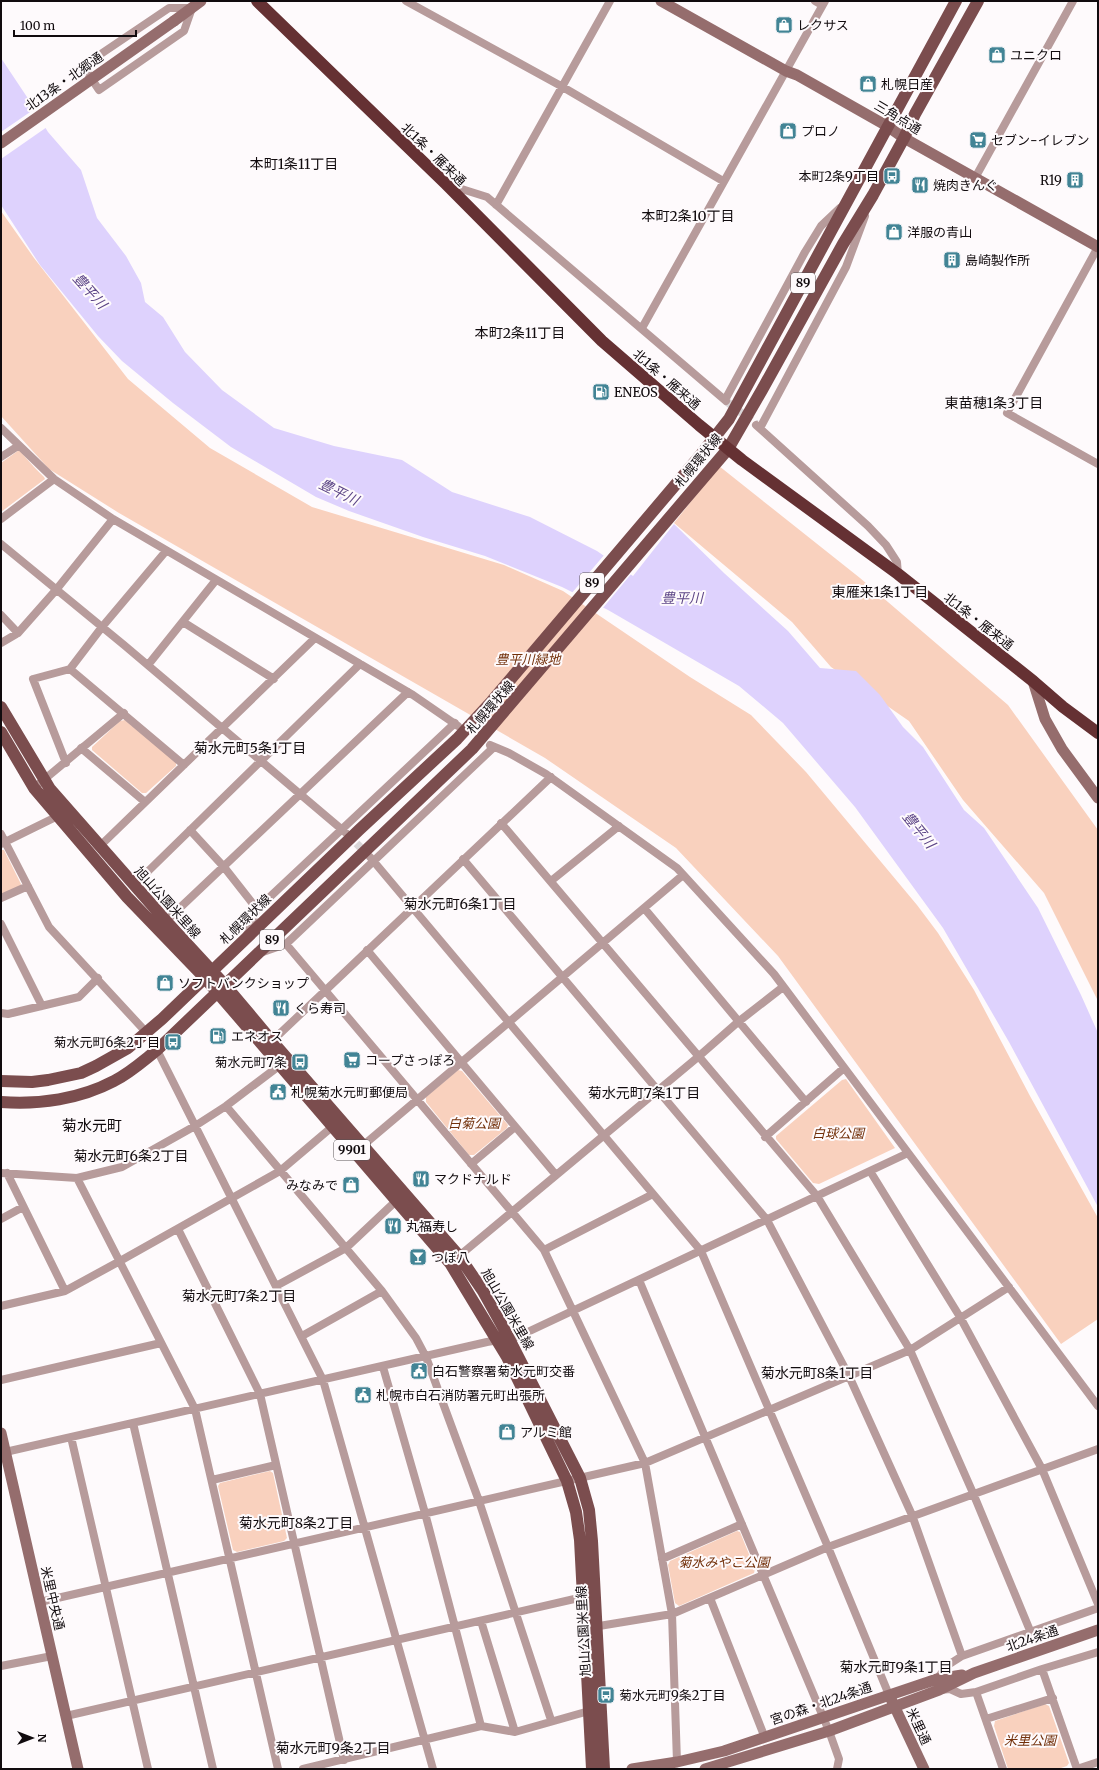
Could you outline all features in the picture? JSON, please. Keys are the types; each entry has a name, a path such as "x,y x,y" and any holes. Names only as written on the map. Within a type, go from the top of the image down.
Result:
{"highway":[{"name":"北1条・雁来通","path":"257,1 445,183 602,341 714,438 898,574 1033,681 1063,707 1098,733"}],"main road":[{"name":"札幌環状線","path":"1,1081 37,1081 81,1073 123,1051 162,1019 457,740 492,701 692,465 729,419 844,204 956,1"},
{"name":"札幌環状線","path":"1,1102 34,1103 86,1093 114,1081 134,1068 157,1050 466,754 506,710 704,474 728,449 843,244 873,195 904,138 915,114 978,1"},
{"name":"旭山公園米里線","path":"1,707 39,784"},
{"name":"旭山公園米里線","path":"1,732 39,784 64,813 127,897 208,974"},
{"name":"旭山公園米里線","path":"64,813 100,846 166,921 221,989 272,1042 359,1149 396,1201 450,1263 507,1357 567,1481 576,1512 580,1540 583,1597 590,1627 604,1769"},
{"name":"旭山公園米里線","path":"221,989 279,1066 332,1127 359,1149 459,1256 483,1291 509,1338 580,1478 589,1510 591,1527 588,1711 592,1769"}],"street":[{"path":"406,1 561,86 723,181"},
{"path":"496,205 561,86 610,1"},
{"name":"三角点通","path":"661,1 786,71 797,75 887,126 904,138 1098,247"},
{"path":"975,178 1073,1"},
{"path":"642,328 786,71 821,2"},
{"path":"197,4 184,31 99,90 83,66 169,8 197,4"},
{"name":"北13条・北郷通","path":"1,143 197,4"},
{"path":"445,183 487,197 725,400 805,252 821,226 844,204"},
{"path":"873,195 846,266 758,426 868,526 886,545 897,562 898,574"},
{"path":"1098,247 1007,413 1098,464"},
{"path":"1,428 54,479 113,519 408,692 457,724 344,831 257,909 246,938"},
{"path":"1,457 18,446"},
{"path":"1,519 54,479"},
{"path":"1,643 18,632 56,590 113,519"},
{"path":"1,544 148,665 344,831"},
{"path":"66,763 33,679 70,669 102,627 166,551"},
{"path":"148,665 216,580"},
{"path":"1,615 18,632"},
{"path":"183,622 274,679"},
{"path":"100,846 315,638"},
{"path":"134,885 360,664"},
{"path":"70,669 184,765"},
{"path":"1033,681 1044,719 1062,749 1098,798"},
{"path":"166,921 408,692"},
{"path":"39,784 124,713"},
{"path":"255,955 286,944 372,859 492,746 509,753 551,777 677,868 774,974 1098,1406"},
{"path":"81,748 145,802"},
{"path":"272,1042 412,907 551,777"},
{"path":"3,843 64,813"},
{"path":"501,823 551,880 765,1137 817,1196 910,1350 973,1493 1031,1633"},
{"path":"551,880 619,826"},
{"path":"190,830 224,867 257,909"},
{"path":"1,834 3,843 28,886 49,927 98,978 146,1032"},
{"path":"372,859 702,1251 889,1694"},
{"path":"463,859 767,1220 849,1376 912,1515 962,1656"},
{"path":"359,1149 683,875"},
{"path":"1,898 28,886"},
{"path":"644,908 806,1102"},
{"path":"1,924 42,1006"},
{"path":"286,944 544,1250 645,1463 672,1614 677,1762"},
{"path":"367,950 556,1175"},
{"path":"1,1013 8,1014 79,997 98,978"},
{"path":"459,1256 738,1022 783,987"},
{"path":"157,1050 323,1380 366,1527 433,1769"},
{"path":"4,1173 77,1178 122,1167 195,1126 226,1106 279,1066"},
{"path":"765,1137 844,1068"},
{"path":"226,1106 382,1291 416,1338 426,1357 479,1501 551,1720"},
{"path":"1,1306 65,1291 280,1171 332,1127"},
{"path":"471,1164 515,1127"},
{"path":"3,1452 517,1337 908,1153"},
{"path":"870,1171 960,1317 1042,1469 1098,1604"},
{"path":"4,1173 23,1207 65,1291"},
{"path":"77,1178 195,1409 257,1672 278,1769"},
{"path":"544,1250 654,1194"},
{"path":"276,1286 346,1248 396,1201"},
{"path":"1,1219 23,1207"},
{"path":"178,1229 260,1394 344,1760"},
{"path":"639,1280 824,1718 840,1759 837,1769"},
{"path":"40,1602 645,1463 910,1350 1009,1287"},
{"path":"302,1336 382,1291"},
{"path":"1,1380 161,1343"},
{"path":"383,1367 425,1513 481,1726"},
{"path":"133,1423 213,1769"},
{"name":"米里中央通","path":"1,1433 3,1452 40,1602 78,1769"},
{"path":"71,1437 148,1769"},
{"path":"590,1627 672,1614 828,1547 912,1515 1098,1449"},
{"path":"212,1480 276,1465"},
{"path":"662,1559 742,1524"},
{"path":"66,1716 515,1614 583,1597"},
{"path":"710,1598 765,1738"},
{"path":"937,1679 948,1664 962,1656 1031,1633 1098,1608"},
{"path":"481,1621 515,1732"},
{"name":"北24条通","path":"974,1673 1098,1630"},
{"path":"939,1690 950,1690 961,1694 976,1692 1042,1669 1098,1652"},
{"path":"1,1666 52,1656"},
{"path":"1042,1669 1077,1769 1098,1762"},
{"name":"宮の森・北24条通","path":"632,1769 677,1762 724,1751 937,1679 974,1673"},
{"name":"宮の森・北24条通","path":"706,1769 727,1766 829,1731 939,1690 974,1673"},
{"path":"976,1692 1003,1769"},
{"name":"米里通","path":"889,1694 924,1769"},
{"path":"986,1719 1053,1698"},
{"path":"303,1769 425,1741 481,1726 515,1732 551,1720 588,1711"},
{"path":"724,1751 727,1766"},
{"path":"705,1756 706,1769"}],"green space":[{"name":"豊平川緑地","path":"1,211 34,258 128,379 210,448 312,507 504,565 563,591 690,677 751,715 806,772 917,905 938,933 974,990 1030,1096 1098,1218 1098,1319 1061,1344 778,956 676,848 545,758 119,513 49,469 1,416"},
{"path":"19,450 45,479 1,512 1,463"},
{"path":"719,466 860,578 1008,705 1098,830 1098,1001 1044,893 963,800 909,721 831,667 792,622 674,523"},
{"path":"125,720 176,762 176,766 146,793 142,793 92,750 92,747 120,721"},
{"path":"1,850 4,850 21,884 20,887 1,895"},
{"name":"白菊公園","path":"458,1070 462,1071 508,1125 507,1128 474,1155 469,1155 426,1102 426,1097"},
{"name":"白球公園","path":"846,1079 895,1148 819,1184 813,1183 776,1139 776,1136 842,1080"},
{"path":"270,1471 273,1473 287,1538 284,1541 237,1552 233,1550 218,1486 220,1483"},
{"name":"菊水みやこ公園","path":"737,1531 740,1532 755,1569 754,1573 679,1606 675,1603 668,1565 670,1561"},
{"name":"米里公園","path":"1045,1704 1049,1706 1069,1763 1067,1766 1058,1769 1008,1769 994,1726 995,1721"}],"water":[{"name":"豊平川","path":"1,58 48,132 81,170 97,218 126,256 141,283 145,302 163,317 185,352 222,390 274,428 334,446 402,460 452,492 530,517 597,551 633,576 674,524 724,573 788,631 820,668 856,671 880,695 903,727 923,747 964,810 984,828 1038,908 1098,1033 1098,1207 1009,1042 943,928 855,807 783,723 739,686 608,610 562,587 485,556 423,537 349,511 316,497 231,447 173,403 122,361 98,336 40,265 1,205"}],"pier":[{"path":"36,108 47,127 1,159 1,132"},
{"path":"605,554 632,573 602,609 571,594"}],"tunnel":[{"path":"726,401 756,424"},
{"path":"348,835 368,855"}],"place":[{"name":"レクサス","path":"784,25"},
{"name":"ユニクロ","path":"997,55"},
{"name":"札幌日産","path":"868,84"},
{"name":"プロノ","path":"788,131"},
{"name":"セブン-イレブン","path":"978,140"},
{"name":"本町2条9丁目","path":"892,176"},
{"name":"R19","path":"1075,180"},
{"name":"焼肉きんぐ","path":"920,185"},
{"name":"洋服の青山","path":"894,232"},
{"name":"島崎製作所","path":"952,260"},
{"name":"ENEOS","path":"601,392"},
{"name":"ソフトバンクショップ","path":"165,983"},
{"name":"くら寿司","path":"281,1008"},
{"name":"エネオス","path":"218,1036"},
{"name":"菊水元町6条2丁目","path":"173,1042"},
{"name":"コープさっぽろ","path":"352,1060"},
{"name":"菊水元町7条","path":"300,1062"},
{"name":"札幌菊水元町郵便局","path":"278,1092"},
{"name":"マクドナルド","path":"421,1179"},
{"name":"みなみで","path":"351,1185"},
{"name":"丸福寿し","path":"393,1226"},
{"name":"つぼ八","path":"418,1257"},
{"name":"白石警察署菊水元町交番","path":"419,1371"},
{"name":"札幌市白石消防署元町出張所","path":"363,1395"},
{"name":"アルミ館","path":"507,1432"},
{"name":"菊水元町9条2丁目","path":"606,1695"}],"district":[{"name":"本町1条11丁目","path":"294,164"},
{"name":"本町2条10丁目","path":"688,216"},
{"name":"本町2条11丁目","path":"520,333"},
{"name":"東苗穂1条3丁目","path":"994,403"},
{"name":"東雁来1条1丁目","path":"880,592"},
{"name":"菊水元町5条1丁目","path":"250,748"},
{"name":"菊水元町6条1丁目","path":"460,904"},
{"name":"菊水元町7条1丁目","path":"644,1093"},
{"name":"菊水元町","path":"92,1126"},
{"name":"菊水元町6条2丁目","path":"131,1156"},
{"name":"菊水元町7条2丁目","path":"239,1296"},
{"name":"菊水元町8条1丁目","path":"817,1373"},
{"name":"菊水元町8条2丁目","path":"296,1523"},
{"name":"菊水元町9条1丁目","path":"896,1667"},
{"name":"菊水元町9条2丁目","path":"333,1748"}]}
